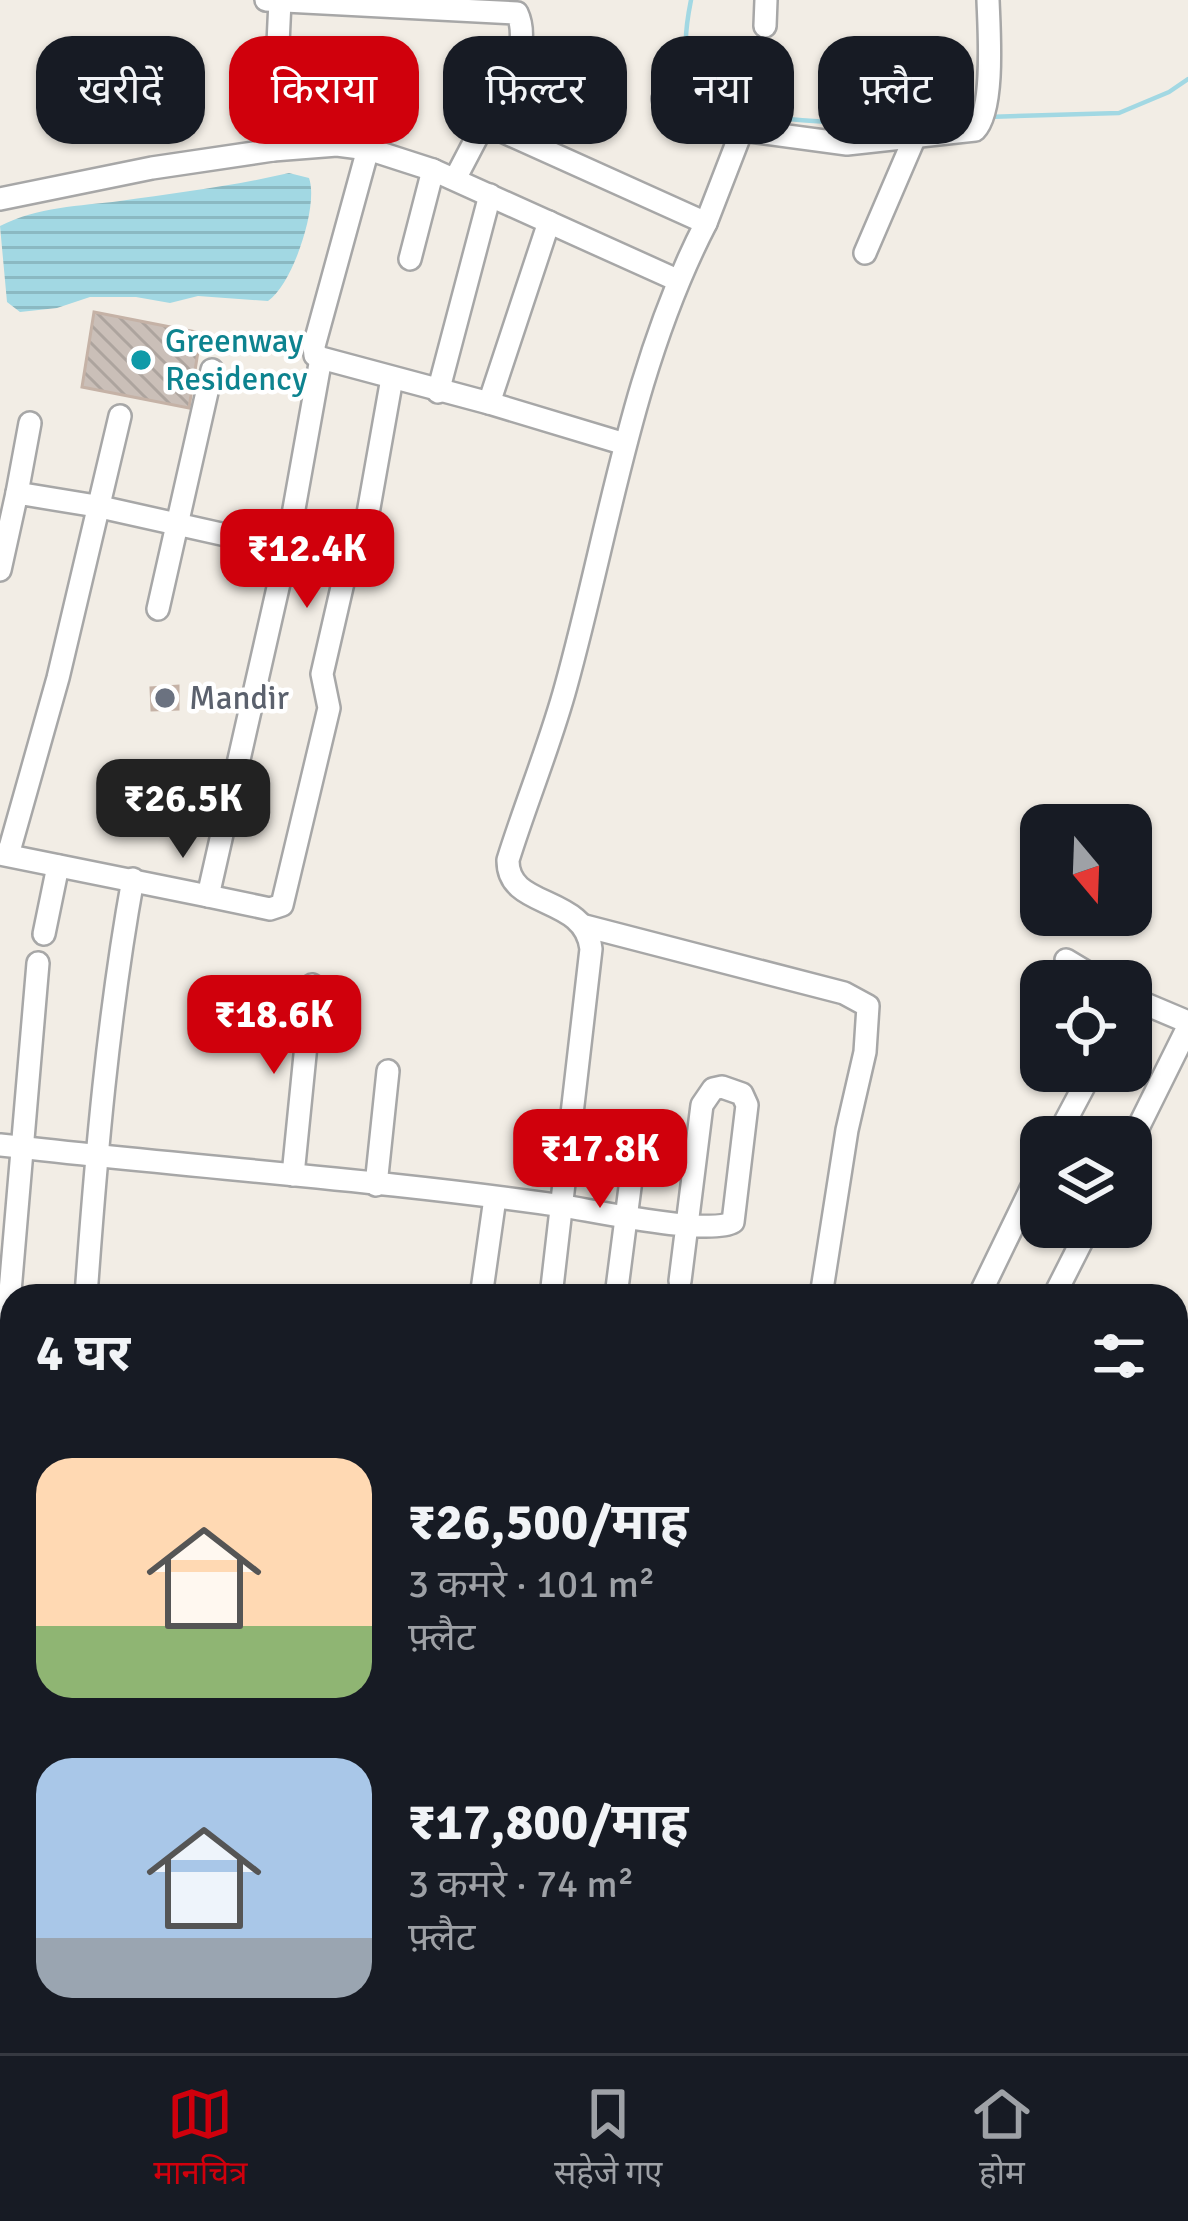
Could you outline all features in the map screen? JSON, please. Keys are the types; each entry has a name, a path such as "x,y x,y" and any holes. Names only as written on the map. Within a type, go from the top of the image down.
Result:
{"street":[{"path":"266,0 518,13 520,36"},
{"path":"765,26 766,0"},
{"path":"974,128 983,122 986,97 988,0"},
{"path":"273,149 280,1"},
{"path":"455,179 473,144"},
{"path":"525,144 706,223"},
{"path":"551,1284 591,949 579,919 520,888 511,879 508,860 566,689 625,444 676,280 706,223 737,144"},
{"path":"865,253 912,144"},
{"path":"0,199 273,149 368,149 455,179 676,280"},
{"path":"368,149 315,355 625,444"},
{"path":"410,259 433,170"},
{"path":"439,392 490,195"},
{"path":"489,403 549,222"},
{"path":"208,896 286,548 321,358"},
{"path":"158,609 212,370"},
{"path":"120,416 58,678 4,854 270,909 282,905 328,708 322,674 348,561 357,554 367,519 392,378"},
{"path":"0,570 30,423"},
{"path":"16,493 348,561"},
{"path":"44,934 58,866"},
{"path":"87,1284 96,1155 119,954 133,879"},
{"path":"585,926 844,993 868,1006 865,1052 847,1130 823,1284"},
{"path":"7,1284 11,1146 38,963"},
{"path":"293,1175 312,985"},
{"path":"1144,1116 1188,1025 1152,1008"},
{"path":"376,1186 388,1071"},
{"path":"11,1146 560,1205 628,1217 688,1224 727,1227 733,1222 747,1105 737,1090 713,1089 704,1099 688,1224 680,1281"},
{"path":"618,1284 638,1132"},
{"path":"483,1284 495,1198"},
{"path":"985,1284 1020,1211"},
{"path":"1060,1284 1078,1248"}],"water":[{"path":"289,173 309,178 310,206 295,262 268,301 198,296 170,303 90,297 57,308 20,312 7,302 0,226 59,208"}],"building":[{"name":"Greenway Residency","path":"94,312 201,333 189,408 82,387"},
{"name":"Mandir","path":"178,686 178,709 152,710 151,688"}],"waterway":[{"path":"691,0 686,31 689,63 698,81 721,100 752,112 828,122 976,117"},
{"path":"987,117 1119,113 1188,79"}],"place":[{"name":"Greenway Residency","path":"141,360"},
{"name":"Mandir","path":"165,698"}]}
